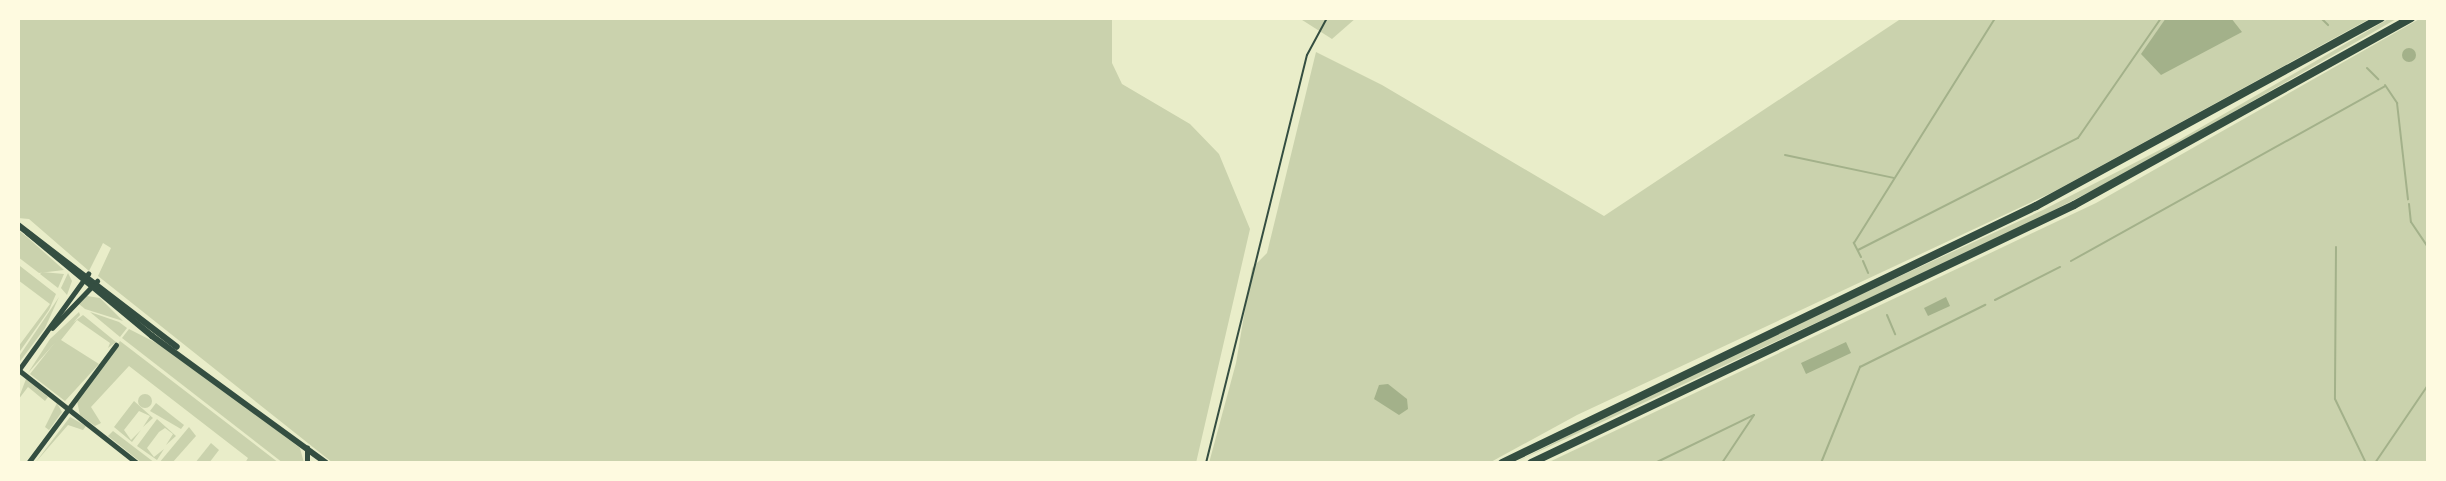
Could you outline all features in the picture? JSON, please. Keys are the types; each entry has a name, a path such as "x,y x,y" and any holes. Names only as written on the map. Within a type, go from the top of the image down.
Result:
{"highway":[{"path":"1503,463 2036,206 2381,18"},
{"path":"1531,463 2053,216 2411,18"}],"main road":[{"path":"18,225 91,288 187,356 326,463"},
{"path":"28,233 97,281 187,356"}],"street":[{"path":"87,274 50,330 18,370 137,463"},
{"path":"50,330 97,281"},
{"path":"28,463 116,345"},
{"path":"306,463 307,448"}],"lane":[{"path":"1206,463 1302,75 1327,18"}],"shaded area":[{"path":"18,18 1112,18 1112,63 1122,84 1190,124 1219,154 1250,229 1196,463 333,463 98,276 111,248 103,243 89,271 29,219 18,218"},
{"path":"1299,18 1356,18 1332,39"},
{"path":"1902,18 2371,18 2053,192 1577,415 1489,463 1209,463 1236,363 1252,268 1267,253 1316,52 1382,85 1604,216"},
{"path":"2166,18 2231,18 2242,32 2161,75 2141,54"},
{"path":"2390,18 2398,18 2132,170 1999,238 1514,463 1697,370 2043,210 2179,140"},
{"path":"2421,18 2428,18 2428,463 1547,463 2096,203"},
{"path":"2409,48 2414,50 2416,55 2414,60 2409,62 2404,60 2402,55 2404,50"},
{"path":"18,230 64,270 39,273 18,257"},
{"path":"20,266 56,294 49,310 18,354 18,347 50,304 18,280"},
{"path":"42,272 64,274 58,288 40,274"},
{"path":"68,273 72,281 67,295 61,288"},
{"path":"87,296 100,298 123,321 85,309 79,304"},
{"path":"59,297 45,328 18,364 18,358"},
{"path":"1946,297 1950,306 1928,316 1924,308"},
{"path":"79,312 80,315 28,373 50,339"},
{"path":"90,312 119,322 127,328 120,337"},
{"path":"83,315 116,342 108,348 110,343 77,320 61,340 99,364 65,401 30,374 67,327"},
{"path":"129,329 176,353 300,448 304,463 283,463 122,338"},
{"path":"120,341 279,463 245,463 248,458 129,366 91,407 101,423 95,426 80,415 77,401"},
{"path":"1846,342 1851,353 1806,374 1801,363"},
{"path":"26,379 48,397 45,401 28,387 18,400"},
{"path":"1388,384 1407,399 1408,409 1399,415 1374,399 1379,385"},
{"path":"142,394 148,394 152,401 148,408 142,408 138,404 138,398"},
{"path":"134,401 153,418 143,427 150,416 139,411 124,430 131,440 141,430 132,442 114,427"},
{"path":"57,403 62,412 49,430 45,427"},
{"path":"156,403 184,425 181,429 150,411"},
{"path":"70,417 86,426 83,430 68,425 35,463"},
{"path":"157,419 176,436 166,445 173,434 165,428 159,432 147,448 154,457 164,449 157,460 137,446"},
{"path":"189,427 196,436 172,463 159,463"},
{"path":"113,431 155,463 142,463 108,436"},
{"path":"211,443 219,450 209,463 195,463"}],"waterway":[{"path":"1861,257 1854,243 1995,18"},
{"path":"1858,250 2078,138 2161,18"},
{"path":"2321,18 2328,25"},
{"path":"2367,68 2378,79"},
{"path":"2385,85 2397,103 2408,199"},
{"path":"2071,261 2385,86"},
{"path":"1785,155 1894,178"},
{"path":"2409,204 2411,222 2428,247"},
{"path":"2336,247 2335,399 2366,463"},
{"path":"1863,261 1868,273"},
{"path":"1995,300 2060,267"},
{"path":"1821,463 1860,367 1985,305"},
{"path":"1887,315 1895,334"},
{"path":"2375,463 2428,385"},
{"path":"1655,463 1754,415 1722,463"}]}
